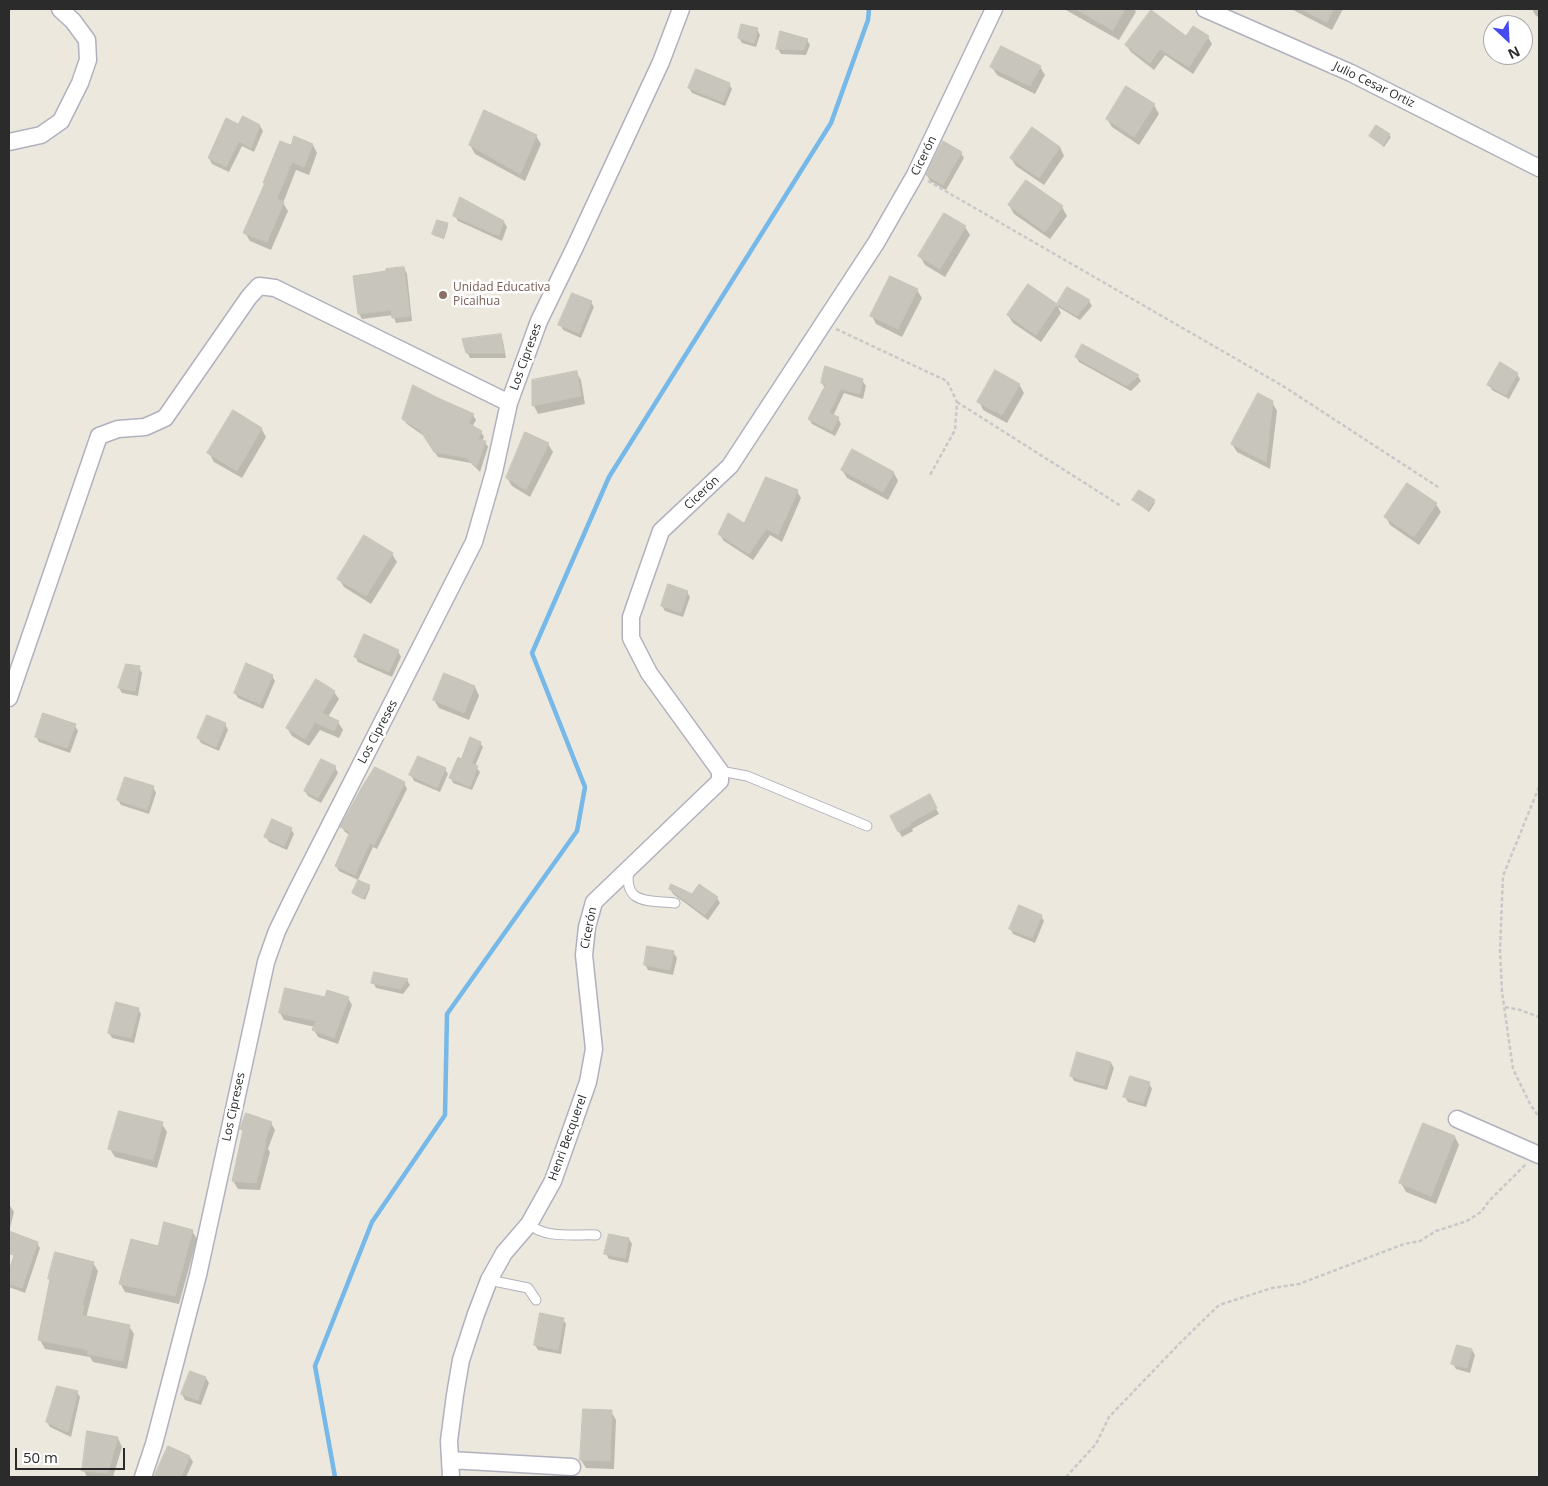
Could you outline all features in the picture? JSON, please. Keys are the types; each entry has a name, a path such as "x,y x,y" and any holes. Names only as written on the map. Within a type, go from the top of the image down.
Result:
{"street":[{"path":"9,142 41,135 61,121 80,83 88,60 87,40 73,21 60,9"},
{"name":"Los Cipreses","path":"143,1477 154,1444 198,1275 266,962 277,931 474,542 494,472 509,403 540,321 657,71 681,9"},
{"name":"Cicerón","path":"584,956 587,927 594,902 720,780 720,771 649,673 631,638 631,617 661,531 730,466 876,243 916,175 994,9"},
{"name":"Julio Cesar Ortiz","path":"1205,9 1351,73 1539,168"},
{"path":"9,698 99,436 118,429 145,428 165,418 258,286 275,288 509,403"},
{"name":"Henri Becquerel","path":"452,1477 449,1441 461,1360 476,1314 504,1252 529,1224 553,1181 588,1082 594,1049 584,956"},
{"path":"1457,1119 1536,1154"},
{"path":"450,1460 572,1467"}],"lane":[{"path":"720,771 747,776 867,826"},
{"path":"629,869 628,888 634,897 675,903"},
{"path":"529,1224 536,1230 549,1233 596,1235"},
{"path":"490,1280 528,1288 536,1300"}],"path":[{"path":"916,175 947,190 1283,386 1438,487"},
{"path":"823,323 947,381 957,402 955,430 930,476"},
{"path":"957,402 1122,506"},
{"path":"1539,787 1503,876 1500,950 1502,992 1513,1069 1530,1104 1539,1117"},
{"path":"1504,1007 1520,1010 1539,1017"},
{"path":"1066,1477 1096,1444 1109,1417 1219,1305 1272,1288 1299,1284 1404,1244 1420,1241 1436,1231 1468,1221 1481,1212 1489,1200 1524,1168 1536,1154"}],"building":[{"path":"1076,9 1125,9 1113,30"},
{"path":"1301,9 1334,9 1327,22"},
{"path":"1151,10 1186,36 1193,26 1209,36 1189,67 1160,49 1150,63 1125,45"},
{"path":"741,24 758,28 754,43 738,38"},
{"path":"780,31 808,39 803,50 776,49"},
{"path":"1001,46 1041,66 1030,86 990,67"},
{"path":"696,69 730,83 723,102 688,88"},
{"path":"1126,86 1155,104 1134,137 1106,119"},
{"path":"484,110 537,135 520,174 469,145"},
{"path":"243,116 260,125 251,148 239,141 226,167 208,158 226,118 238,124"},
{"path":"1376,125 1390,134 1383,145 1369,136"},
{"path":"1032,127 1060,147 1039,178 1010,158"},
{"path":"294,136 313,144 304,167 292,162 277,199 284,202 267,242 243,233 265,183 263,183 280,141 291,145"},
{"path":"943,141 962,152 943,185 926,175"},
{"path":"1026,180 1063,206 1045,232 1008,205"},
{"path":"460,197 504,221 499,236 453,216"},
{"path":"944,213 966,226 940,269 918,256"},
{"path":"437,220 448,223 443,238 432,234"},
{"path":"404,267 410,316 392,318 391,310 358,314 353,276"},
{"path":"890,276 918,289 898,329 870,316"},
{"path":"1028,284 1057,304 1036,335 1007,315"},
{"path":"1067,287 1090,300 1077,316 1057,304"},
{"path":"572,293 592,301 579,333 558,325"},
{"path":"501,334 504,353 466,353 462,339"},
{"path":"1082,344 1139,375 1127,386 1075,357"},
{"path":"1500,362 1518,373 1506,395 1487,385"},
{"path":"825,366 863,379 860,394 841,389 829,413 839,417 832,431 808,419 826,384 821,383"},
{"path":"995,370 1020,384 1002,415 977,402"},
{"path":"577,371 581,396 532,406 532,380"},
{"path":"413,385 474,414 468,423 482,431 478,439 486,441 476,468 467,458 434,452 420,430 402,419"},
{"path":"1258,393 1273,401 1266,462 1231,444"},
{"path":"233,410 262,428 237,471 207,453"},
{"path":"525,432 549,443 526,490 506,478"},
{"path":"852,449 894,472 883,492 841,470"},
{"path":"766,477 798,490 778,535 766,529 749,554 718,534 728,513 744,523"},
{"path":"1407,483 1437,503 1414,537 1384,517"},
{"path":"1139,490 1155,500 1148,510 1132,500"},
{"path":"364,535 393,553 366,596 337,579"},
{"path":"668,584 688,591 681,613 661,606"},
{"path":"364,634 399,650 389,672 354,657"},
{"path":"246,663 273,675 260,704 234,693"},
{"path":"126,664 140,666 135,691 118,688"},
{"path":"444,673 475,686 464,713 433,700"},
{"path":"316,679 335,691 322,713 339,721 334,731 315,722 305,739 286,728"},
{"path":"43,713 76,724 67,748 35,737"},
{"path":"207,715 226,723 216,747 197,738"},
{"path":"470,737 481,742 472,763 478,766 470,787 449,778 458,757 461,759"},
{"path":"418,756 446,768 437,788 409,775"},
{"path":"321,759 336,766 318,798 304,791"},
{"path":"375,767 405,782 374,845 370,843 355,875 335,866 350,832 340,827"},
{"path":"125,777 154,786 147,810 117,800"},
{"path":"930,794 937,808 898,832 890,816"},
{"path":"272,819 292,828 284,846 264,837"},
{"path":"358,880 370,885 363,899 352,893"},
{"path":"671,884 692,894 699,884 718,897 705,915 669,889"},
{"path":"1019,905 1042,915 1032,938 1009,929"},
{"path":"647,946 674,951 670,970 644,965"},
{"path":"374,972 408,979 400,989 371,983"},
{"path":"285,988 325,997 327,990 349,997 334,1038 312,1030 316,1021 279,1013"},
{"path":"116,1002 139,1008 131,1038 108,1033"},
{"path":"1077,1052 1111,1062 1104,1086 1070,1076"},
{"path":"1130,1076 1150,1082 1143,1103 1123,1097"},
{"path":"119,1111 163,1122 153,1160 108,1149"},
{"path":"246,1113 272,1122 264,1143 266,1143 256,1183 232,1181 243,1130 240,1129"},
{"path":"1423,1123 1455,1136 1431,1196 1399,1183"},
{"path":"164,1222 193,1230 175,1296 119,1284 131,1239 158,1246"},
{"path":"9,1231 38,1242 22,1288 9,1284 9,1271 14,1255 9,1254"},
{"path":"609,1234 629,1238 625,1258 604,1254"},
{"path":"55,1252 94,1262 82,1306 84,1306 82,1315 130,1325 123,1361 87,1354 88,1350 38,1340 50,1279 48,1279"},
{"path":"540,1313 564,1318 558,1350 534,1345"},
{"path":"1457,1345 1472,1349 1467,1368 1451,1364"},
{"path":"190,1371 206,1377 198,1400 181,1394"},
{"path":"57,1386 78,1391 68,1432 46,1422"},
{"path":"583,1409 612,1410 610,1461 580,1460"},
{"path":"87,1431 118,1437 108,1473 82,1471"},
{"path":"168,1446 190,1456 181,1477 154,1477"}],"waterway":[{"path":"335,1477 315,1366 372,1222 445,1115 447,1014 577,831 585,787 532,653 609,477 831,123 868,20 869,9"}],"place":[{"name":"Unidad Educativa Picaihua","path":"443,295"}]}
